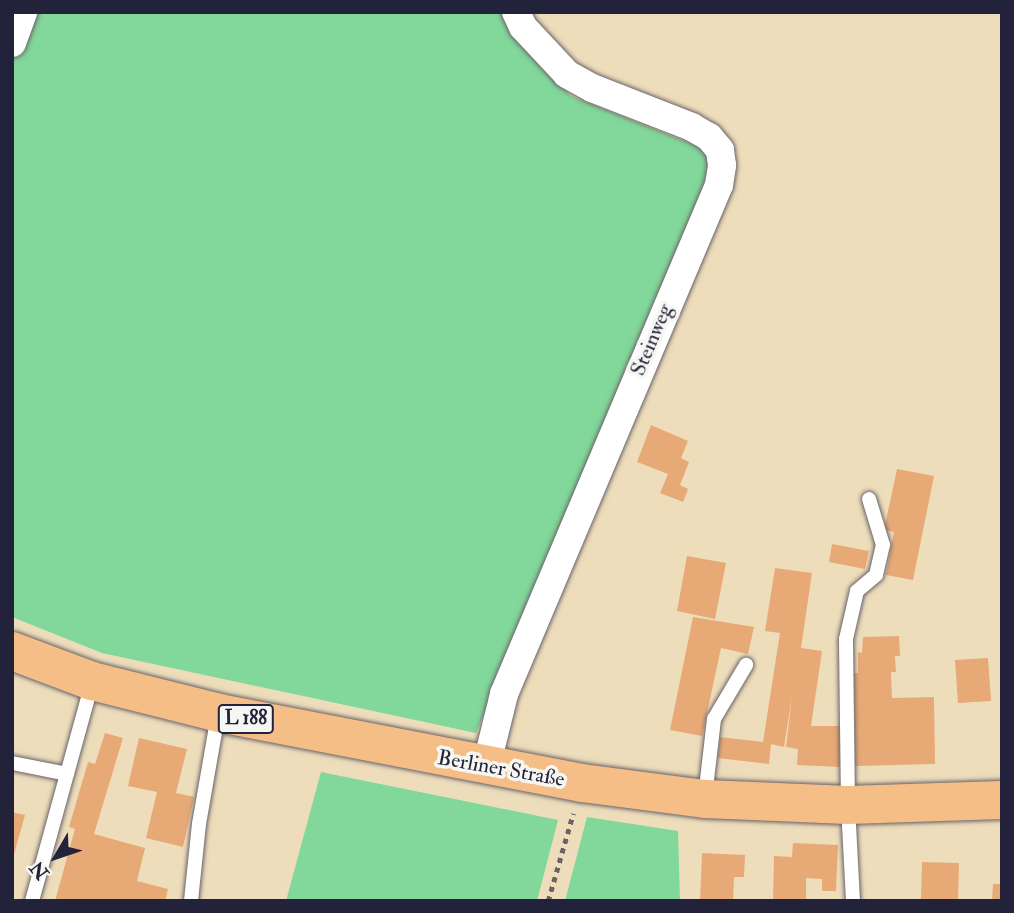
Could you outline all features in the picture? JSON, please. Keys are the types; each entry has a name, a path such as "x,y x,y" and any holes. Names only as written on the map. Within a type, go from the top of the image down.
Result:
{"main road":[{"name":"Berliner Straße","path":"12,651 92,681 219,713 486,767 582,783 705,799 848,805 1002,800"}],"street":[{"path":"12,43 23,12"},
{"name":"Steinweg","path":"486,767 504,694 719,186 722,165 720,150 709,137 692,127 592,88 567,74 523,27 516,12"}],"lane":[{"path":"853,901 848,805 846,639 857,591 876,575 883,545 869,499"},
{"path":"705,799 714,719 746,665"},
{"path":"32,901 92,681"},
{"path":"191,901 199,824 219,713"},
{"path":"12,763 67,774"}],"path":[{"path":"548,901 582,783"}],"green space":[{"path":"12,12 503,12 508,29 571,96 704,149 713,174 476,733 102,653 12,617"},
{"path":"321,772 558,820 537,901 286,901"},
{"path":"587,817 678,831 680,901 565,901"}],"building":[{"path":"651,425 688,441 681,458 689,462 680,485 688,489 683,502 660,493 668,474 637,462"},
{"path":"897,469 934,476 913,580 886,575 894,532 884,530"},
{"path":"832,544 869,551 865,569 829,562"},
{"path":"687,556 726,563 715,619 677,611"},
{"path":"775,568 812,573 801,648 822,651 811,726 841,726 841,767 797,765 798,749 786,747 792,697 784,747 771,744 769,764 718,758 720,737 763,742 780,633 765,631"},
{"path":"693,617 754,627 748,654 721,648 702,736 670,730"},
{"path":"899,636 900,656 895,656 896,672 891,672 892,698 934,697 935,764 855,766 854,673 858,673 858,652 862,653 863,637"},
{"path":"988,658 991,701 958,703 955,660"},
{"path":"105,733 123,738 94,834 145,848 137,881 168,889 165,901 55,901 75,829 69,827 88,762 95,764"},
{"path":"139,738 187,749 176,793 194,797 183,847 146,838 157,792 128,786"},
{"path":"12,812 25,815 13,858 12,858"},
{"path":"793,843 838,845 836,891 822,891 822,879 806,878 806,901 773,901 774,856 792,857"},
{"path":"702,853 745,855 744,877 734,877 733,901 700,901"},
{"path":"922,862 959,863 958,900 921,899"},
{"path":"993,884 1002,884 1002,901 992,901"}]}
